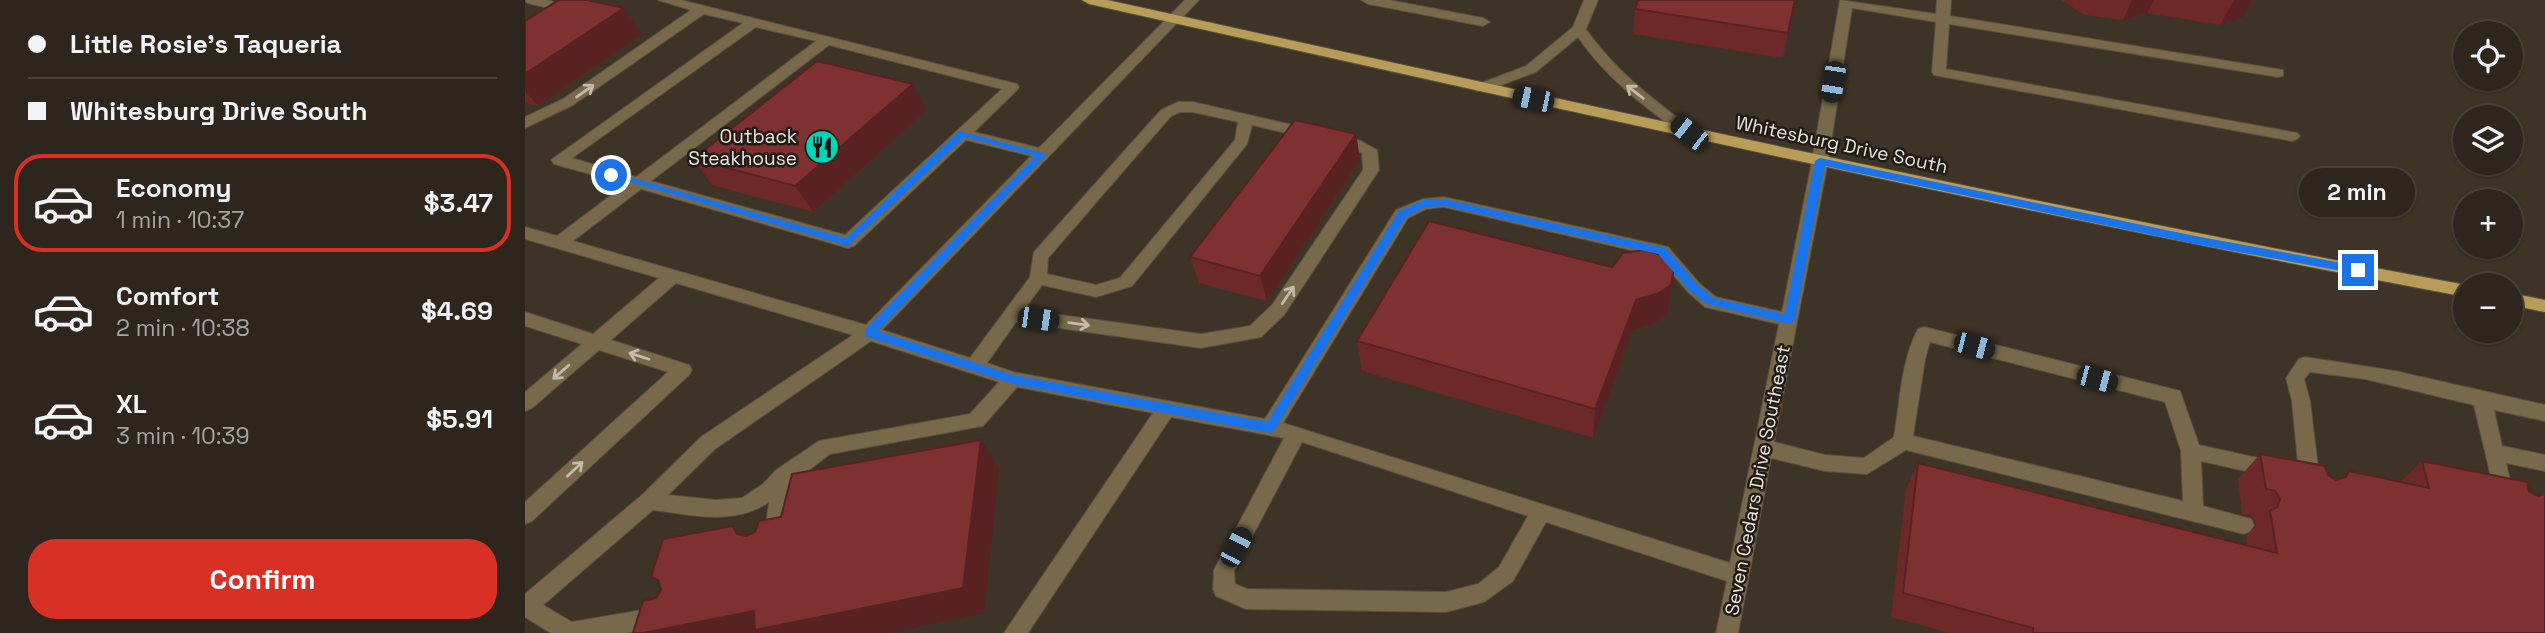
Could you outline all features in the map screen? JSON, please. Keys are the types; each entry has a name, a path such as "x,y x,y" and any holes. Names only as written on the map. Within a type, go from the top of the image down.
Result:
{"main road":[{"name":"Whitesburg Drive South","path":"1089,0 1820,161 2195,240 2453,289"},
{"path":"2523,301 2545,306"}],"street":[{"path":"532,0 565,8"},
{"path":"545,21 579,0"},
{"path":"665,0 827,40 1012,87 848,242 559,160 754,22"},
{"path":"680,614 571,633 525,607 649,502 708,443 869,333 1192,0"},
{"path":"1368,0 1483,22"},
{"path":"1481,88 1531,69 1579,29 1591,0"},
{"path":"1944,0 1939,72 2292,136"},
{"path":"1846,1 2279,73"},
{"name":"Seven Cedars Drive Southeast","path":"1727,633 1820,161 1846,1"},
{"path":"525,123 568,102 702,9"},
{"path":"1579,29 1594,53 1616,77 1689,133"},
{"path":"559,243 827,40"},
{"path":"974,367 1011,315 1038,278 1040,256 1166,113 1178,107 1193,107 1356,144 1369,150 1371,170 1278,310 1255,332 1201,341 1011,315"},
{"path":"1038,278 1096,292 1126,282 1242,141 1246,118"},
{"path":"963,134 1042,154"},
{"path":"1270,428 1402,214 1423,204 1444,202 1662,251 1694,288 1711,302 1789,320"},
{"path":"525,233 869,333 1013,380 1297,432 1739,575"},
{"path":"525,403 673,276"},
{"path":"525,319 683,370 525,515"},
{"path":"1763,448 1825,463 1867,466 1903,441 1916,359 1924,334 2173,396 2191,451 2193,513"},
{"path":"2191,451 2311,486 2301,401 2295,377 2305,364 2343,367 2545,413"},
{"path":"649,502 734,509 752,503 808,456 826,447 976,421 1013,380"},
{"path":"2483,401 2507,510"},
{"path":"1015,633 1167,408"},
{"path":"1297,432 1224,570 1224,589 1247,599 1446,603 1484,592 1506,574 1542,511"},
{"path":"1903,441 1982,458 2244,525"},
{"path":"2494,452 2545,463"},
{"path":"773,551 783,476"}],"building":[{"path":"559,0 587,0 624,8 525,74 525,21"},
{"path":"1638,0 1795,0 1788,33 1635,9"},
{"path":"817,61 913,84 795,186 693,159"},
{"path":"1295,120 1356,134 1260,276 1190,257"},
{"path":"1429,221 1612,267 1623,253 1645,250 1664,256 1674,268 1671,285 1659,293 1636,300 1595,409 1357,341"},
{"path":"981,440 963,588 755,630 754,611 633,633 643,601 656,598 661,590 658,580 651,577 663,539 733,526 737,534 746,536 755,532 759,521 781,517 792,474"},
{"path":"2260,454 2325,466 2328,475 2336,480 2346,477 2349,471 2429,488 2422,461 2527,482 2529,491 2538,496 2545,494 2545,633 2033,633 2033,628 1903,593 1918,463 2277,553 2270,511 2277,507 2280,499 2275,491 2266,489"}],"place":[{"name":"Outback Steakhouse","path":"822,147"}],"route":[{"path":"611,175 848,242 963,134 1042,154 869,333 1013,380 1270,428 1402,214 1423,204 1444,202 1662,251 1678,266 1694,288 1711,302 1789,320 1820,161 2195,240 2358,270"}]}
